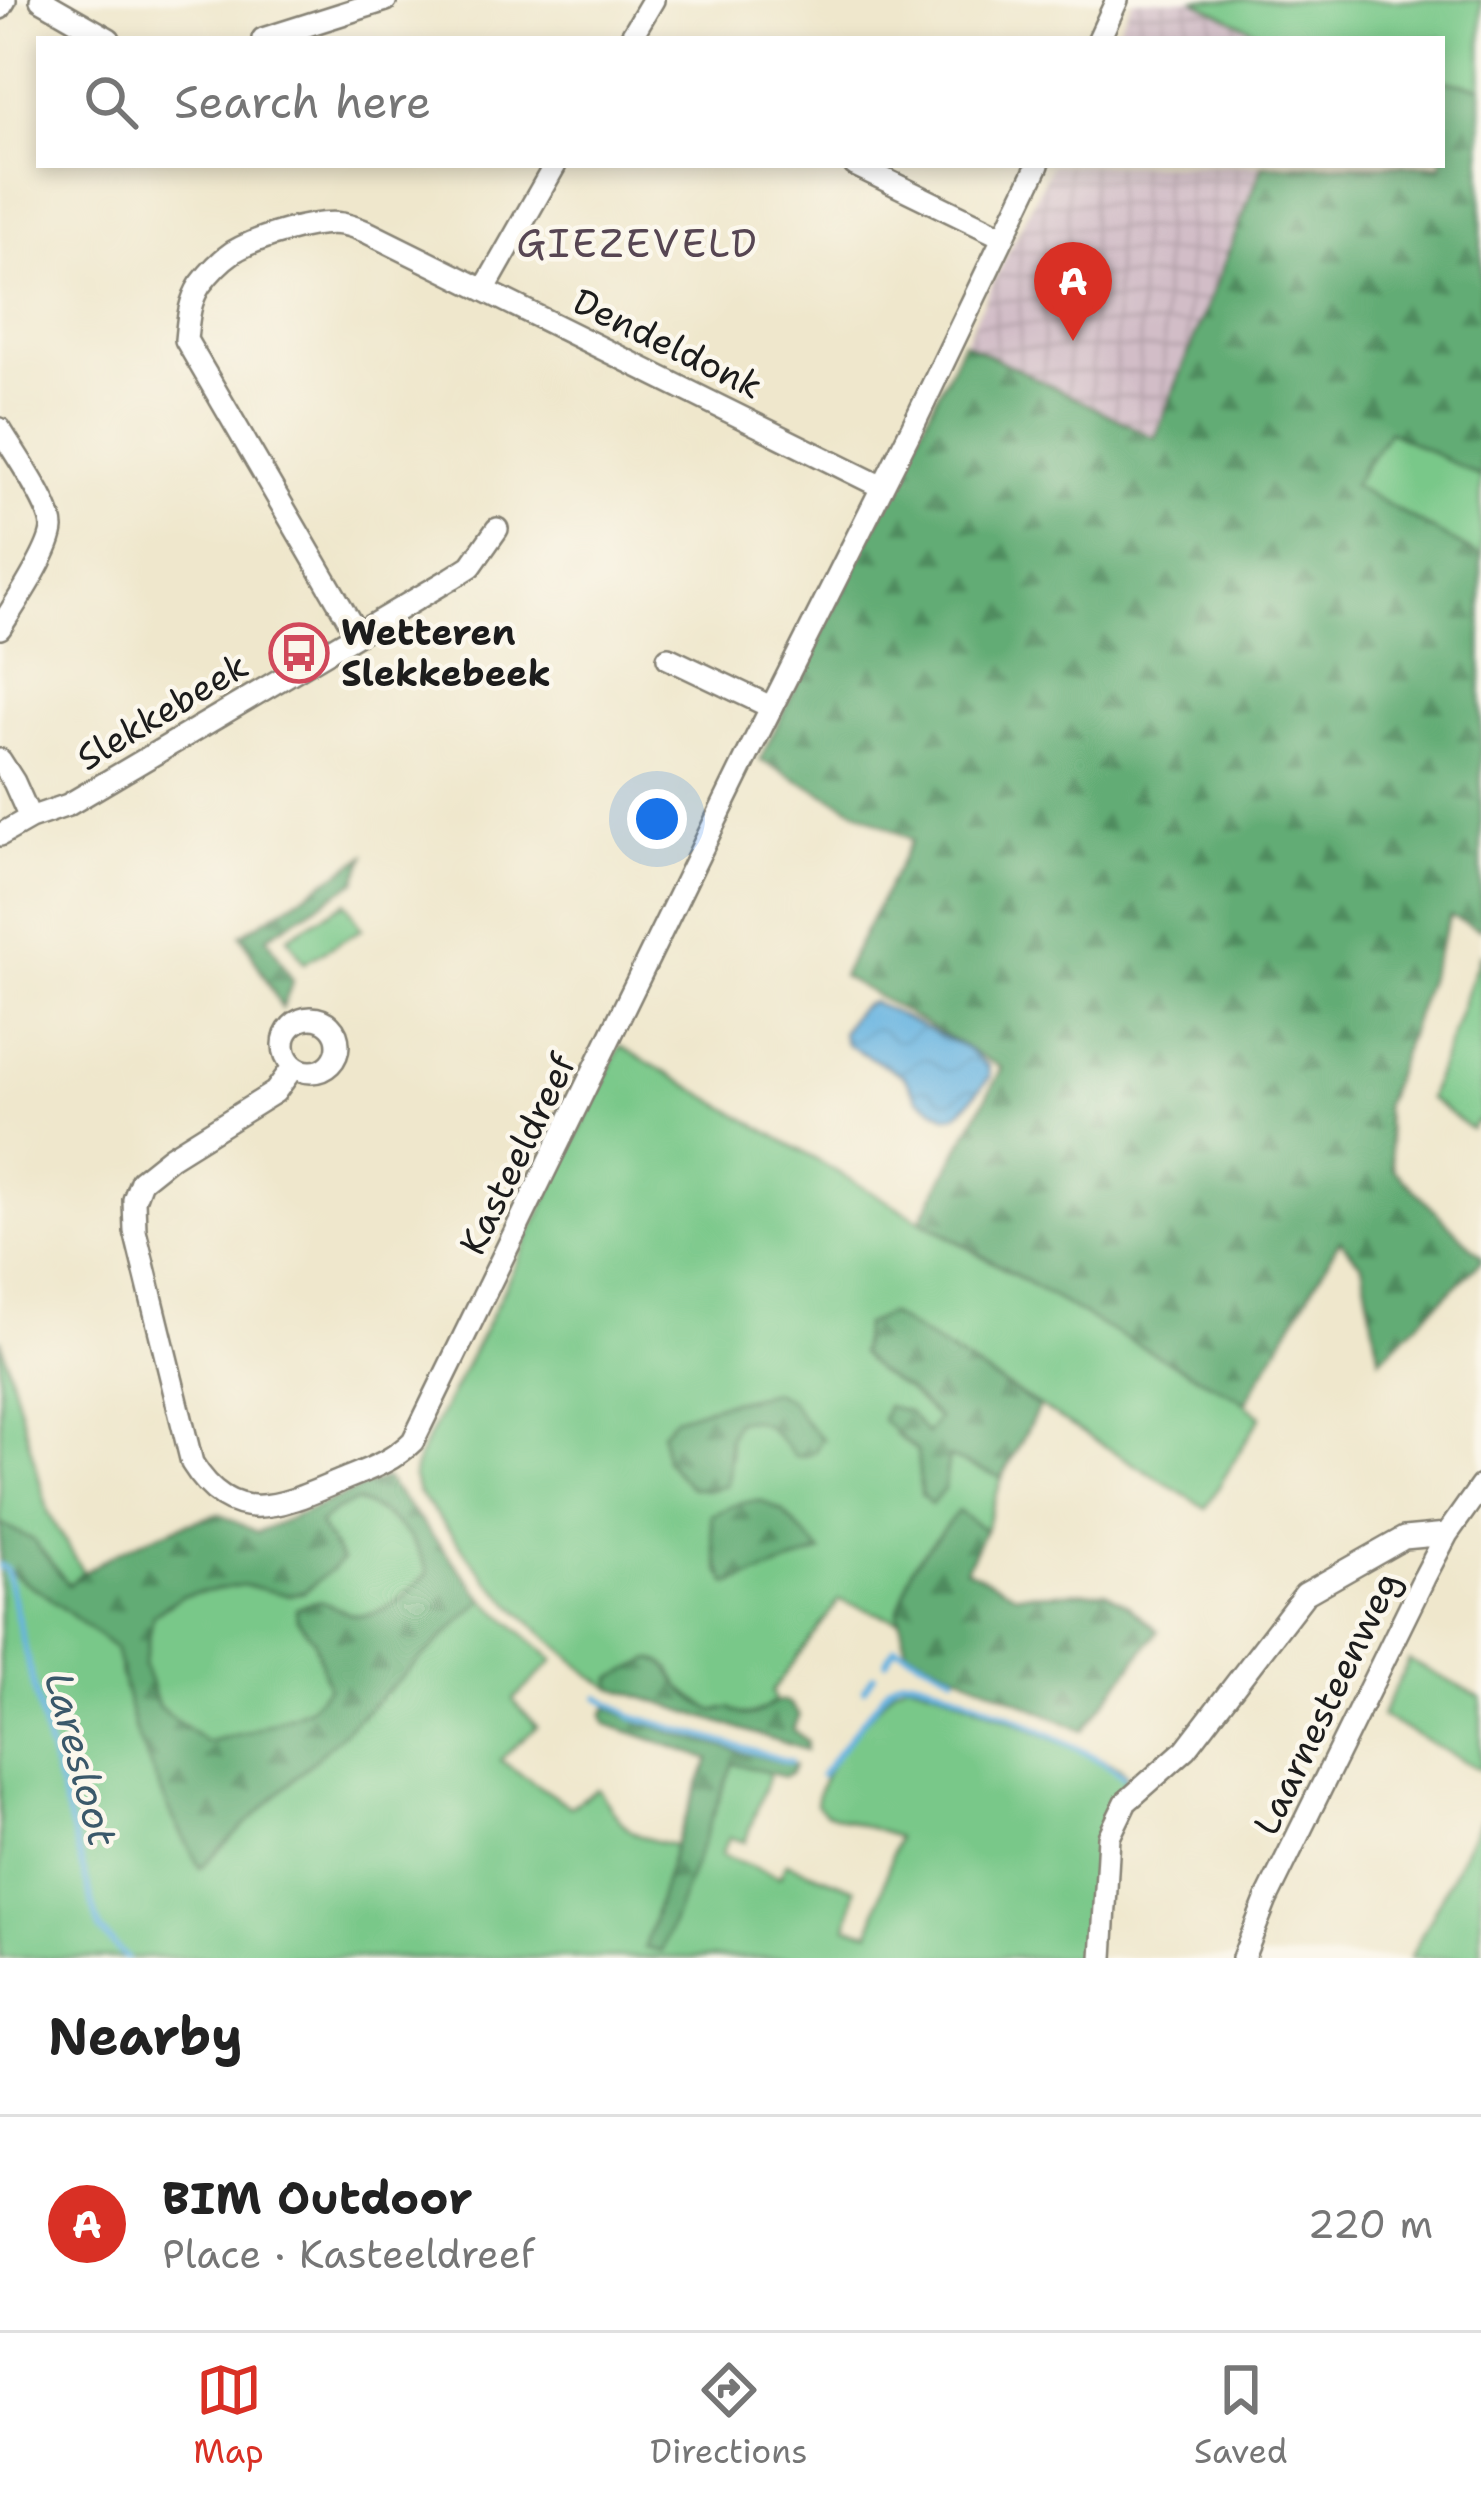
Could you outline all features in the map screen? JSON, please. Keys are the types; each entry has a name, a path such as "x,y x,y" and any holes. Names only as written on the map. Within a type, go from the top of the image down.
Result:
{"street":[{"path":"0,8 5,0"},
{"path":"41,0 104,36"},
{"path":"272,36 386,0"},
{"path":"632,36 653,0"},
{"path":"1100,36 1118,0"},
{"path":"484,290 553,168"},
{"path":"861,168 1003,237"},
{"name":"Kasteeldreef","path":"294,1066 275,1092 142,1180 134,1200 135,1231 192,1463 222,1497 249,1506 283,1505 389,1462 413,1441 1037,168"},
{"name":"Dendeldonk","path":"357,634 186,340 197,289 214,268 254,242 326,224 369,233 882,487"},
{"path":"0,429 49,512 52,530 0,628"},
{"name":"Slekkebeek","path":"0,835 68,805 471,566 497,529"},
{"path":"668,658 771,707"},
{"path":"0,760 30,818"},
{"name":"Laarnesteenweg","path":"1244,1958 1266,1900 1447,1534 1481,1486"},
{"path":"1102,1958 1109,1837 1126,1802 1186,1749 1305,1594 1404,1538 1447,1534"}],"shaded area":[{"path":"1133,0 1193,0 1259,33 1275,36 1115,36"},
{"path":"1050,168 1262,168 1155,439 964,342"}],"green space":[{"path":"1193,0 1481,0 1481,87 1445,81 1445,36 1259,33"},
{"path":"1445,81 1481,87 1481,477 1389,431 1353,485 1481,557 1481,930 1450,916 1384,1107 1393,1169 1481,1261 1380,1359 1362,1265 1340,1240 1246,1402 1104,1327 921,1219 1002,1068 842,976 912,840 760,760 963,342 1155,438 1262,168 1445,168"},
{"path":"1388,431 1481,477 1481,557 1353,485"},
{"path":"365,856 356,881 267,937 293,981 282,1008 241,935"},
{"path":"346,902 362,929 304,963 288,937"},
{"path":"1481,952 1481,1125 1476,1121 1471,1129 1429,1098"},
{"path":"620,1046 1104,1327 1237,1397 1261,1416 1206,1508 889,1314 877,1371 908,1390 938,1419 927,1435 896,1435 917,1451 921,1494 949,1457 1002,1478 985,1530 958,1512 898,1611 899,1621 839,1600 772,1692 775,1701 750,1714 723,1708 714,1711 682,1690 670,1668 635,1667 612,1678 613,1688 593,1677 486,1578 418,1492 413,1477 418,1458","holes":["756,1396 790,1400 822,1438 766,1423 736,1421 729,1437 731,1459 720,1404","762,1501 783,1511 820,1552 774,1567 719,1570 711,1528"]},
{"path":"889,1314 1039,1407 1002,1478 949,1457 944,1489 931,1505 921,1494 917,1451 882,1420 887,1406 908,1411 927,1434 938,1418 860,1353 864,1325"},
{"path":"0,1338 49,1514 83,1571 69,1585 33,1540 0,1523"},
{"path":"773,1392 790,1400 822,1438 812,1453 794,1456 770,1429 746,1420 736,1421 729,1438 726,1486 691,1488 665,1460 662,1432 675,1418"},
{"path":"385,1478 484,1599 200,1868 135,1731 115,1648 0,1566 0,1523 33,1540 69,1585 119,1552 219,1514 257,1532","holes":["356,1501 410,1538 428,1573 393,1604 372,1614 351,1614 321,1601 296,1609 297,1619 314,1640 328,1687 309,1708 248,1732 206,1742 159,1707 144,1666 153,1615 181,1596 243,1585 288,1595 304,1592 342,1561 319,1524"]},
{"path":"356,1501 401,1528 428,1573 399,1599 375,1612 351,1614 339,1608 297,1619 314,1640 328,1687 309,1708 248,1732 206,1742 159,1707 144,1666 153,1615 181,1596 243,1584 288,1595 319,1525"},
{"path":"762,1501 783,1512 821,1552 728,1585 715,1552 711,1515 742,1502"},
{"path":"958,1511 985,1530 966,1569 1016,1594 1106,1592 1158,1631 1083,1731 906,1649 898,1611 913,1566"},
{"path":"0,1566 115,1648 135,1731 200,1867 484,1599 554,1660 513,1700 537,1727 500,1760 570,1807 598,1789 628,1829 675,1845 645,1948 661,1951 733,1762 770,1772 745,1842 729,1837 721,1855 780,1877 786,1863 855,1889 847,1927 870,1932 897,1837 825,1813 816,1805 826,1774 847,1743 894,1688 908,1681 942,1691 1126,1774 1099,1836 1090,1958 0,1958"},
{"path":"651,1659 666,1665 684,1690 714,1711 730,1708 752,1715 776,1702 790,1705 799,1716 793,1729 807,1741 806,1750 613,1688 612,1678"},
{"path":"1409,1660 1481,1698 1481,1770 1381,1716"},
{"path":"607,1707 675,1733 794,1765 784,1777 733,1763 661,1952 645,1948 675,1845 709,1759 606,1724"},
{"path":"1481,1818 1481,1958 1410,1958"}],"water":[{"path":"873,1002 969,1050 988,1066 990,1077 961,1111 947,1116 918,1099 904,1076 846,1044 842,1033 848,1023"}],"waterway":[{"name":"Laresloot","path":"0,1566 6,1569 47,1742 100,1930 126,1958"},
{"path":"886,1661 896,1647 954,1675"},
{"path":"864,1689 874,1675"},
{"path":"821,1775 889,1687 906,1678 1016,1719 1123,1776"},
{"path":"599,1697 632,1716 790,1762"}],"place":[{"name":"BIM Outdoor","path":"1073,341"},
{"name":"Wetteren Slekkebeek","path":"299,653"}],"district":[{"name":"GIEZEVELD","path":"638,243"}]}
